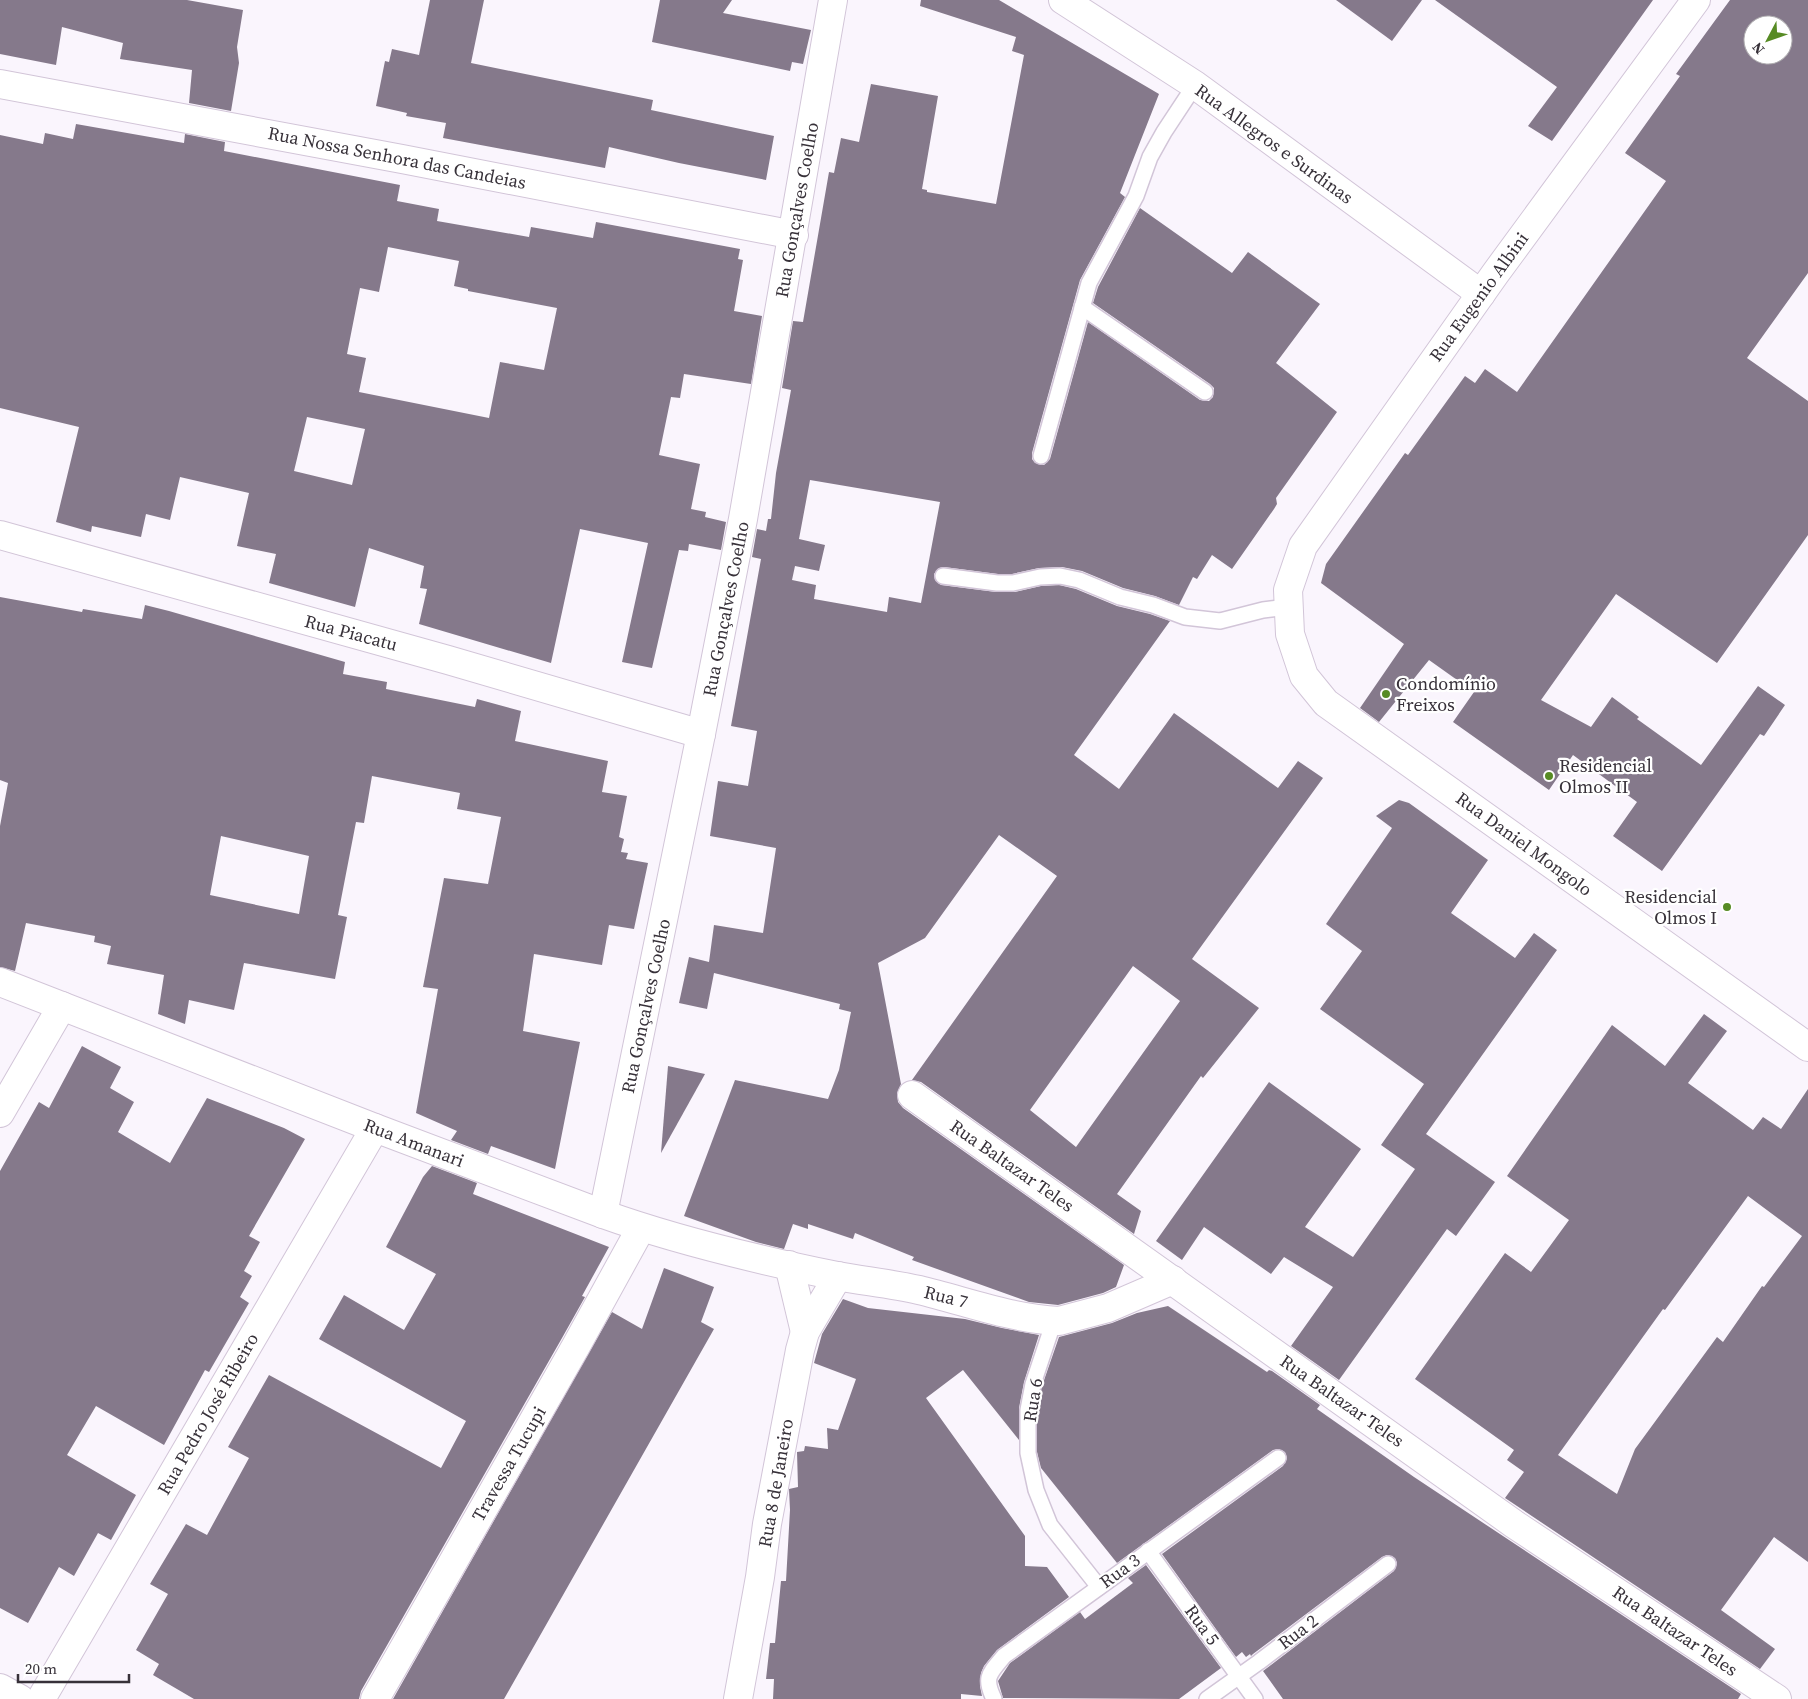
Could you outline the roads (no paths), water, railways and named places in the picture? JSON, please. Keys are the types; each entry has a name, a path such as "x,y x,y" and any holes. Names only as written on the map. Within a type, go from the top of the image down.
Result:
{"street":[{"name":"Rua Gonçalves Coelho","path":"603,1214 743,519 794,235 833,0"},
{"name":"Rua Allegros e Surdinas","path":"1063,0 1195,85 1481,294"},
{"name":"Rua Eugenio Albini","path":"1288,607 1288,590 1303,546 1481,294 1696,0"},
{"name":"Rua Nossa Senhora das Candeias","path":"0,84 794,235"},
{"name":"Rua Piacatu","path":"0,535 448,660 701,734"},
{"name":"Rua Daniel Mongolo","path":"1288,607 1290,634 1304,676 1326,703 1808,1047"},
{"name":"Rua Amanari","path":"0,982 375,1128 641,1228 789,1266 838,1276"},
{"path":"0,1113 62,1006"},
{"name":"Rua Baltazar Teles","path":"912,1095 1514,1524 1777,1699"},
{"name":"Rua Pedro José Ribeiro","path":"41,1699 375,1128"},
{"name":"Travessa Tucupi","path":"375,1699 641,1228"},
{"path":"789,1266 805,1332"},
{"name":"Rua 7","path":"838,1276 918,1290 1026,1318 1054,1321"},
{"name":"Rua 8 de Janeiro","path":"738,1699 760,1577 766,1524 805,1332 838,1276"},
{"path":"1054,1321 1108,1308 1172,1280"},
{"path":"0,1688 20,1699"}],"lane":[{"path":"1041,456 1089,284 1136,196 1150,157 1195,85"},
{"path":"1082,307 1205,392"},
{"path":"943,576 997,583 1013,583 1040,577 1060,576 1079,580 1120,597 1153,605 1185,617 1220,621 1263,610 1288,607"},
{"name":"Rua 6","path":"1054,1321 1028,1410 1028,1452 1036,1490 1050,1525 1099,1587"},
{"name":"Rua 3","path":"994,1699 988,1688 989,1674 1004,1656 1278,1458"},
{"name":"Rua 5","path":"1148,1551 1254,1699"},
{"name":"Rua 2","path":"1207,1699 1388,1564"}],"place":[{"name":"Condomínio Freixos","path":"1386,694"},
{"name":"Residencial Olmos II","path":"1549,776"},
{"name":"Residencial Olmos I","path":"1727,907"}]}
